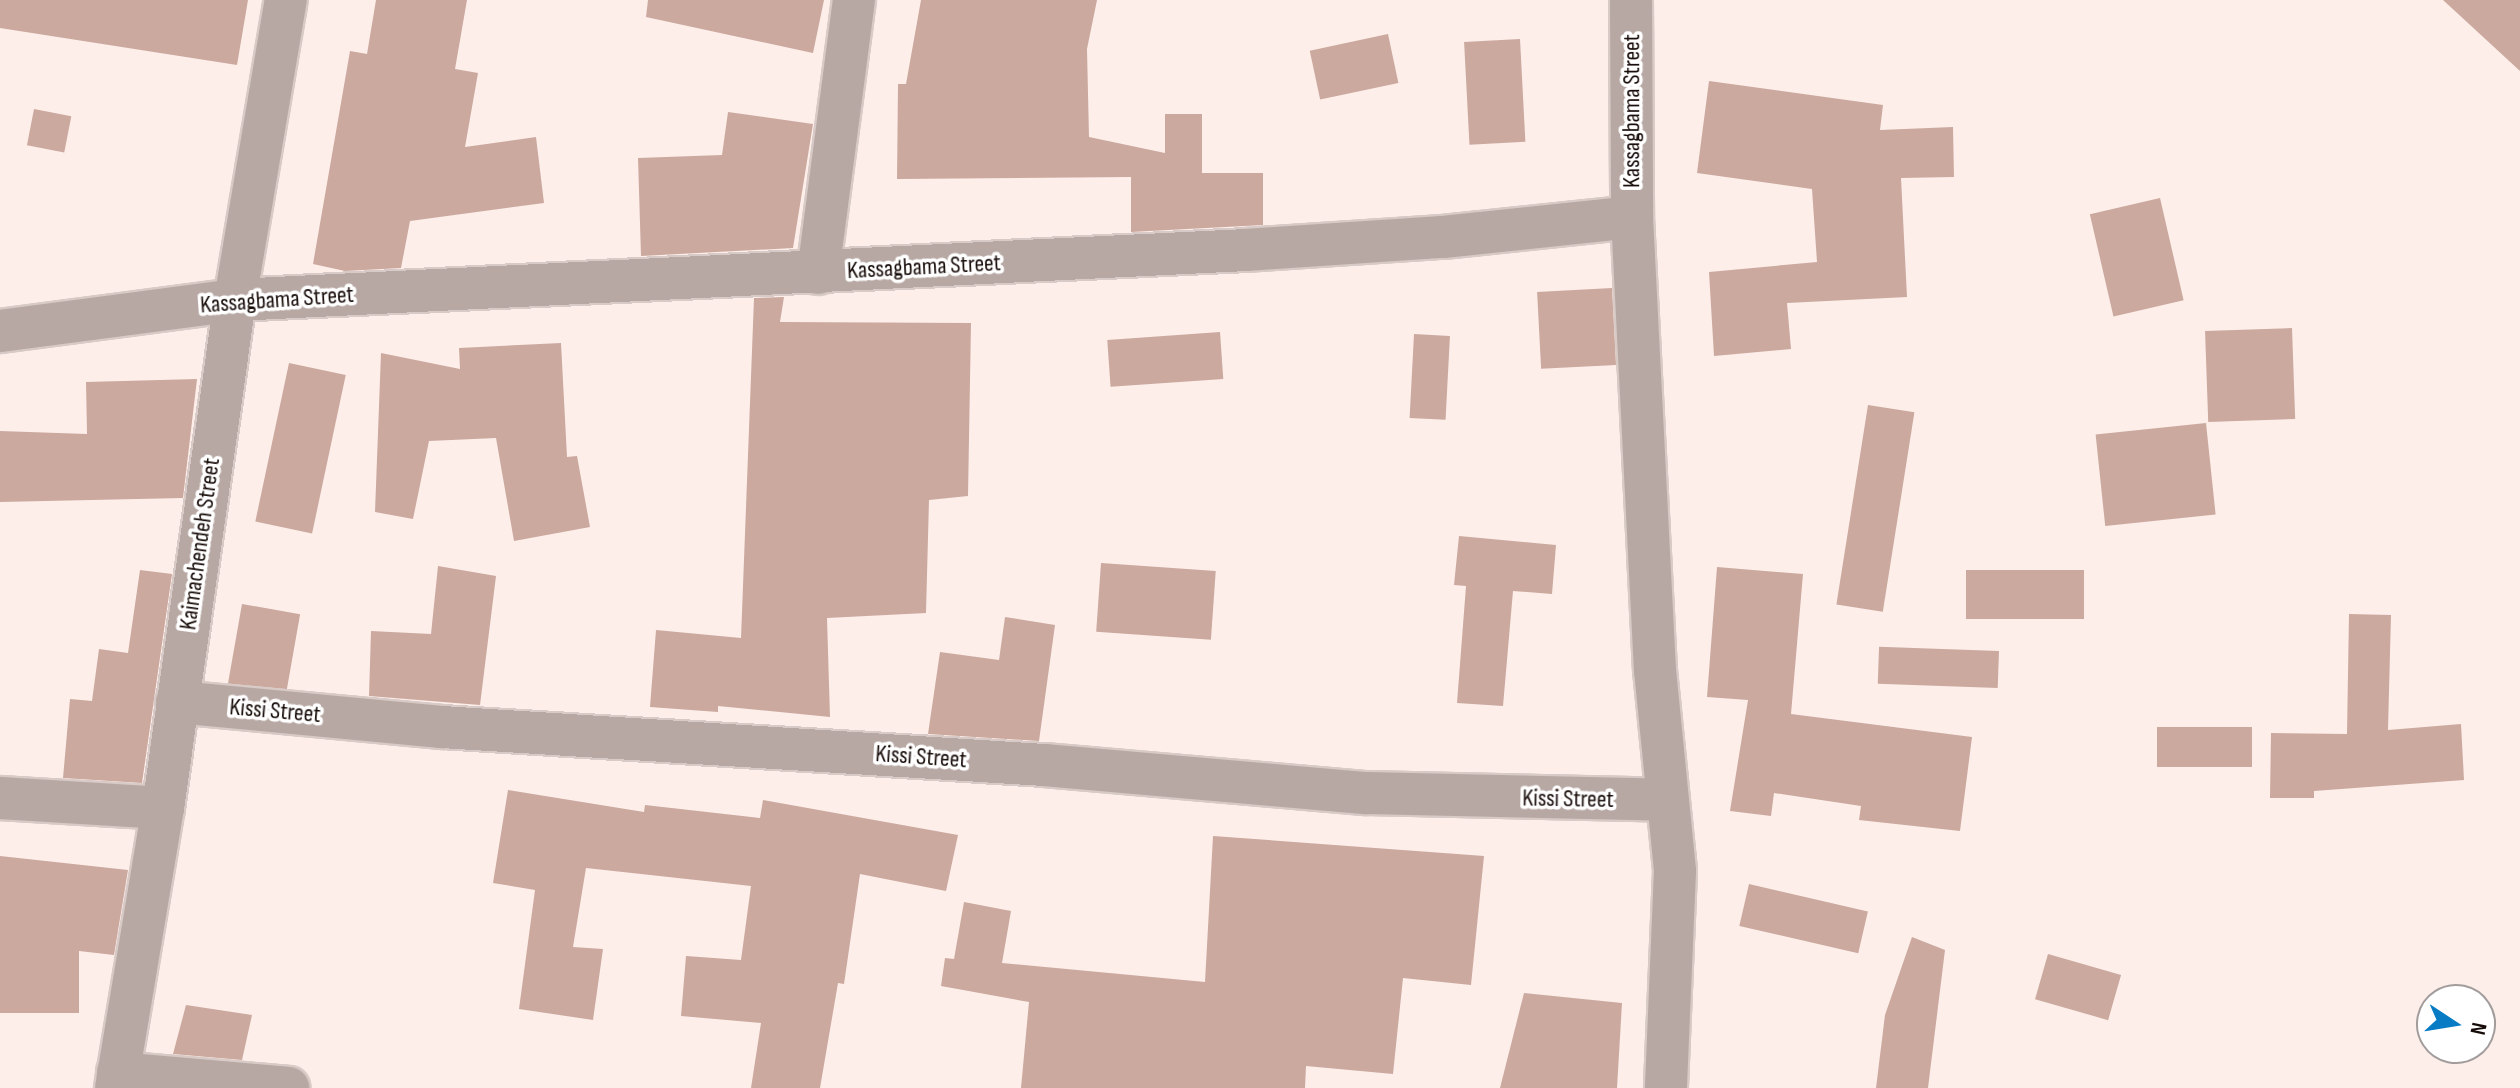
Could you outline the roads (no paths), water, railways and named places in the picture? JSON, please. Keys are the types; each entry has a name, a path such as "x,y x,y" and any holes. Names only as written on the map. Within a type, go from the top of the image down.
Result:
{"street":[{"name":"Kaimachendeh Street","path":"117,1081 163,808 235,300 286,0"},
{"path":"818,273 854,0"},
{"name":"Kassagbama Street","path":"0,331 235,300 818,273 1443,237 1632,217 1631,0"},
{"path":"1632,217 1666,800 1676,909 1666,1088"},
{"name":"Kissi Street","path":"177,702 442,727 1044,765 1367,793 1666,800"},
{"path":"0,798 163,808"},
{"path":"117,1081 288,1088"}]}
